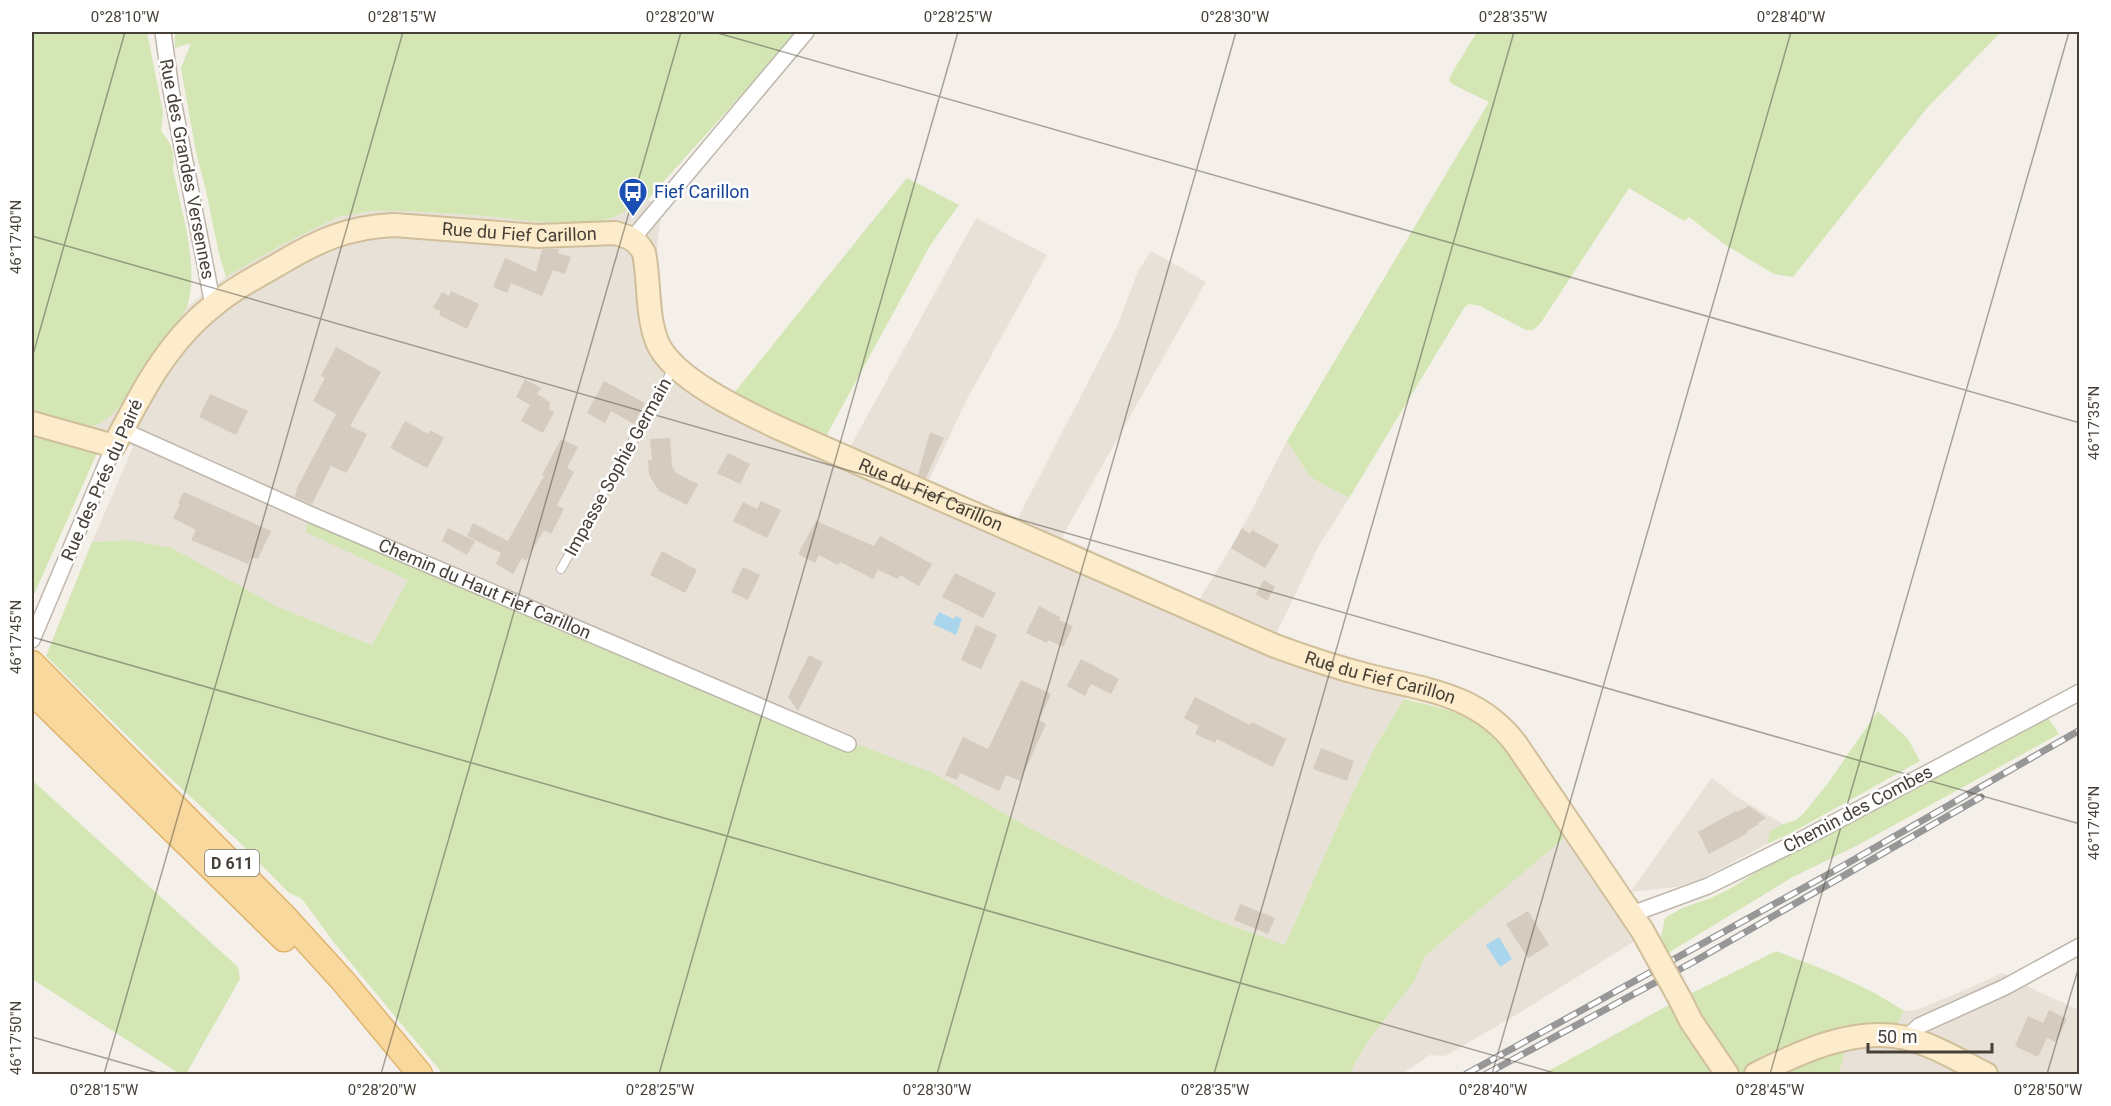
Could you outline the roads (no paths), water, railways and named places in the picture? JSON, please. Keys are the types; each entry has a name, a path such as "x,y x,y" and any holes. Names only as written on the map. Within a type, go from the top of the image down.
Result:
{"main road":[{"name":"D 611","path":"32,663 284,916 343,981 420,1074"},
{"name":"D 611","path":"32,679 199,846 333,987 407,1074"},
{"path":"32,692 333,987"}],"street":[{"name":"Rue des Grandes Versennes","path":"163,32 171,90 213,305"},
{"path":"633,238 806,32"},
{"name":"Rue du Fief Carillon","path":"213,305 282,262 329,237 371,226 421,226 538,236 615,233 633,238 644,253 651,315 658,344 675,365 706,389 742,410 1266,642 1341,669 1426,689 1481,710 1506,730 1637,922 1691,1021 1727,1074"},
{"name":"Rue des Prés du Pairé","path":"32,640 118,438 152,376 186,331 213,305"},
{"name":"Chemin du Haut Fief Carillon","path":"32,423 118,438 314,516 848,744"},
{"name":"Chemin des Combes","path":"1637,922 1789,846 2079,692"},
{"path":"1906,1038 1919,1026 2005,987 2079,946"},
{"path":"1756,1074 1798,1055 1851,1038 1890,1035 1936,1049 1986,1074"}],"lane":[{"name":"Impasse Sophie Germain","path":"561,569 675,365"}],"water":[{"path":"939,612 954,619 956,616 962,619 956,635 933,624"},
{"path":"1499,937 1512,959 1500,967 1486,945"}],"railway":[{"path":"1466,1074 1834,871 2080,730"},
{"path":"1486,1074 1695,961 1981,797"}],"place":[{"name":"Fief Carillon","path":"633,218"}]}
